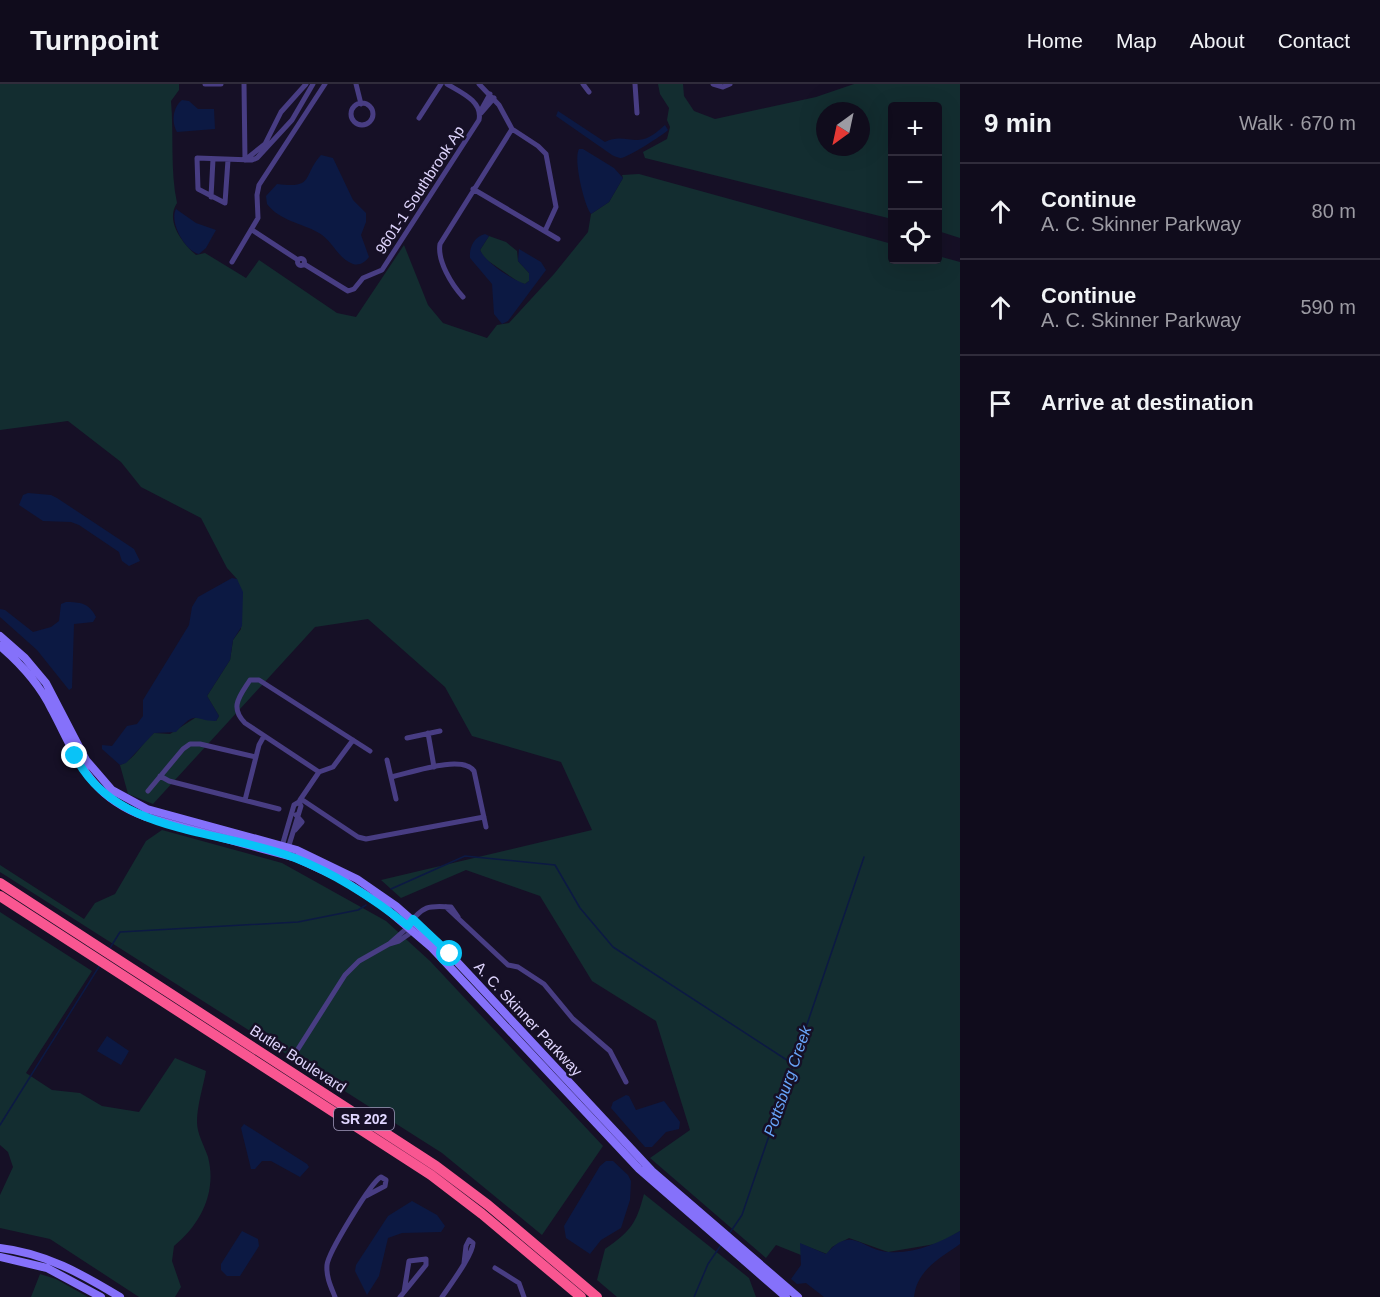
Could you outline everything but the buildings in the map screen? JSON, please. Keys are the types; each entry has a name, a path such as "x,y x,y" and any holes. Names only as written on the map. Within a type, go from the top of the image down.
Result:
{"highway":[{"name":"Butler Boulevard","path":"0,883 91,948 444,1184 581,1297"},
{"name":"Butler Boulevard","path":"0,896 91,948"},
{"name":"Butler Boulevard","path":"115,964 436,1166 488,1205 597,1297"}],"main road":[{"name":"A. C. Skinner Parkway","path":"0,636 40,676 58,704 90,767 118,795 147,809 284,850 348,884 410,924 639,1169 749,1260 798,1297"},
{"name":"A. C. Skinner Parkway","path":"0,646 36,683 53,711 82,770 110,799 146,817 284,850"},
{"path":"0,1248 39,1255 57,1262 120,1297"},
{"path":"0,1257 47,1268 101,1297"},
{"name":"A. C. Skinner Parkway","path":"749,1260 786,1297"}],"street":[{"path":"205,84 221,84"},
{"path":"244,84 245,160"},
{"path":"245,160 265,144 281,112 306,84"},
{"path":"228,159 225,203 200,191 196,186 197,158 213,159 228,159 245,160 257,158 283,131 313,84"},
{"path":"232,262 252,230 259,210 256,195 259,185 325,84"},
{"path":"356,84 360,101 370,107 373,113 369,122 363,125 356,123 352,118 354,107 360,101"},
{"path":"419,118 441,84"},
{"name":"9601-1 Southbrook Ap","path":"252,230 298,260 299,265 304,264 348,291 354,289 363,278 382,270 475,127 480,114 475,102 447,84"},
{"path":"479,84 492,96 512,129 546,154 556,207 545,231"},
{"path":"583,84 589,92"},
{"path":"636,84 637,113"},
{"path":"713,84 723,87 730,84"},
{"path":"480,114 492,96"},
{"path":"275,126 283,131"},
{"path":"463,297 451,282 439,248 473,189 512,129"},
{"path":"211,197 213,159"},
{"path":"473,189 558,239"},
{"path":"319,772 245,723 236,711 236,703 253,679 259,680 370,751"},
{"path":"407,738 440,731"},
{"path":"428,733 434,767"},
{"path":"245,800 264,736"},
{"path":"284,850 294,805 319,772 333,767 353,740"},
{"path":"148,791 183,749 190,744 200,744 256,758"},
{"path":"387,760 396,799"},
{"path":"391,777 457,762 471,767 474,771 486,827"},
{"path":"160,776 169,781 279,809"},
{"path":"284,850 294,831 300,800"},
{"path":"300,800 362,838 484,817"},
{"path":"292,813 298,815"},
{"path":"298,1049 345,975 359,961 389,944 427,906 446,907 508,965 519,967 544,984 573,1019 610,1051 626,1082"},
{"path":"335,1297 327,1277 328,1257 366,1196"},
{"path":"426,1259 426,1265 402,1294 409,1261 426,1259"},
{"path":"442,1297 464,1263"},
{"path":"495,1268 519,1283 524,1297"}],"green space":[{"path":"0,84 179,84 179,90 171,101 177,203 173,217 177,231 185,244 196,255 205,253 246,278 259,260 337,313 356,317 404,245 428,305 443,323 487,338 497,325 509,323 554,274 588,232 591,214 609,202 623,178 622,175 639,174 888,243 888,264 942,264 942,257 960,262 960,1231 941,1243 888,1252 849,1238 832,1247 827,1254 801,1244 801,1255 776,1245 766,1258 650,1158 690,1130 656,1021 592,981 540,896 466,870 401,898 381,880 592,830 561,762 472,736 445,687 368,619 315,627 153,804 128,794 120,765 130,759 154,733 170,734 198,716 216,721 219,716 207,696 230,660 233,640 241,629 237,579 227,568 201,518 141,487 121,462 68,421 0,430"},
{"path":"658,84 683,84 684,96 694,111 715,119 816,97 854,84 960,84 960,238 942,232 942,102 888,102 888,218 645,158 643,152 667,139 670,127 667,120 669,108 660,94"},
{"path":"489,236 506,242 517,251 518,261 529,273 529,281 525,284 520,283 484,258 480,250"},
{"path":"162,830 282,863 386,921 430,961 603,1146 542,1235 442,1153 0,872 0,865 84,919 95,903 115,894 146,841"},
{"path":"0,912 92,971 26,1073 52,1090 80,1093 102,1106 139,1112 175,1058 206,1071 197,1126 208,1157 210,1183 199,1217 192,1228 174,1246 172,1261 181,1287 175,1297 139,1297 50,1239 0,1228 0,1195 13,1167 8,1152 0,1145"},
{"path":"644,1194 749,1278 756,1297 617,1297 597,1280 605,1249 627,1232 635,1220"},
{"path":"40,1274 56,1279 88,1297 31,1297"}],"water":[{"path":"182,100 189,101 198,109 214,109 215,129 177,132 174,115"},
{"path":"558,111 605,142 617,139 644,139 665,125 668,130 653,141 620,158 612,155 556,116"},
{"path":"579,149 583,149 614,168 623,178 609,202 591,214 580,182 577,162"},
{"path":"321,155 333,158 353,200 366,213 366,222 361,235 369,257 360,264 353,264 339,254 324,236 285,218 267,204 266,196 277,184 303,183"},
{"path":"176,209 196,223 216,230 206,248 199,254 189,248 180,235 174,215"},
{"path":"485,234 489,236 480,250 493,265 506,274 525,284 529,281 529,273 518,261 519,249 541,262 546,270 508,321 502,324 494,314 492,284 470,258 473,243"},
{"path":"28,493 51,495 57,498 134,549 140,561 129,566 122,561 119,552 79,525 71,522 43,521 19,505 23,495"},
{"path":"232,578 237,579 243,592 242,626 233,640 230,660 207,696 219,716 216,721 192,718 176,732 154,733 126,763 120,765 102,749 102,745 112,746 127,726 137,724 143,716 143,700 189,625 192,607 198,597"},
{"path":"66,602 84,604 96,617 93,622 74,624 72,688 69,690 37,650 0,617 0,609 5,610 33,632 51,627 59,621 61,604"},
{"path":"107,1036 129,1051 121,1065 97,1051"},
{"path":"626,1095 629,1096 636,1110 664,1101 680,1122 679,1129 666,1132 652,1147 645,1147 611,1108 613,1102"},
{"path":"244,1124 309,1167 300,1177 271,1161 262,1161 255,1169 251,1169 241,1128"},
{"path":"606,1161 613,1161 628,1175 631,1181 630,1200 621,1228 601,1240 590,1254 566,1238 564,1226 600,1166"},
{"path":"412,1201 437,1215 445,1226 441,1232 402,1233 388,1238 379,1276 367,1295 355,1271 356,1265 388,1216"},
{"path":"242,1231 258,1239 259,1246 240,1276 227,1276 221,1270 221,1264"},
{"path":"960,1231 960,1244 924,1272 914,1297 824,1297 806,1283 797,1284 791,1279 801,1265 800,1243 826,1254 835,1245 850,1240 879,1250 898,1252 926,1247"}],"waterway":[{"path":"391,889 465,856 555,865 580,908 613,947 793,1064"},
{"name":"Pottsburg Creek","path":"729,1234 742,1215 864,857"},
{"path":"110,948 120,932 298,922 358,910 366,905"},
{"path":"0,1125 100,965"},
{"name":"Pottsburg Creek","path":"694,1297 708,1264 721,1245"}],"route":[{"path":"75,756 82,770 98,789 131,812 296,858 341,879 383,906 408,926 413,919 450,954"}]}
